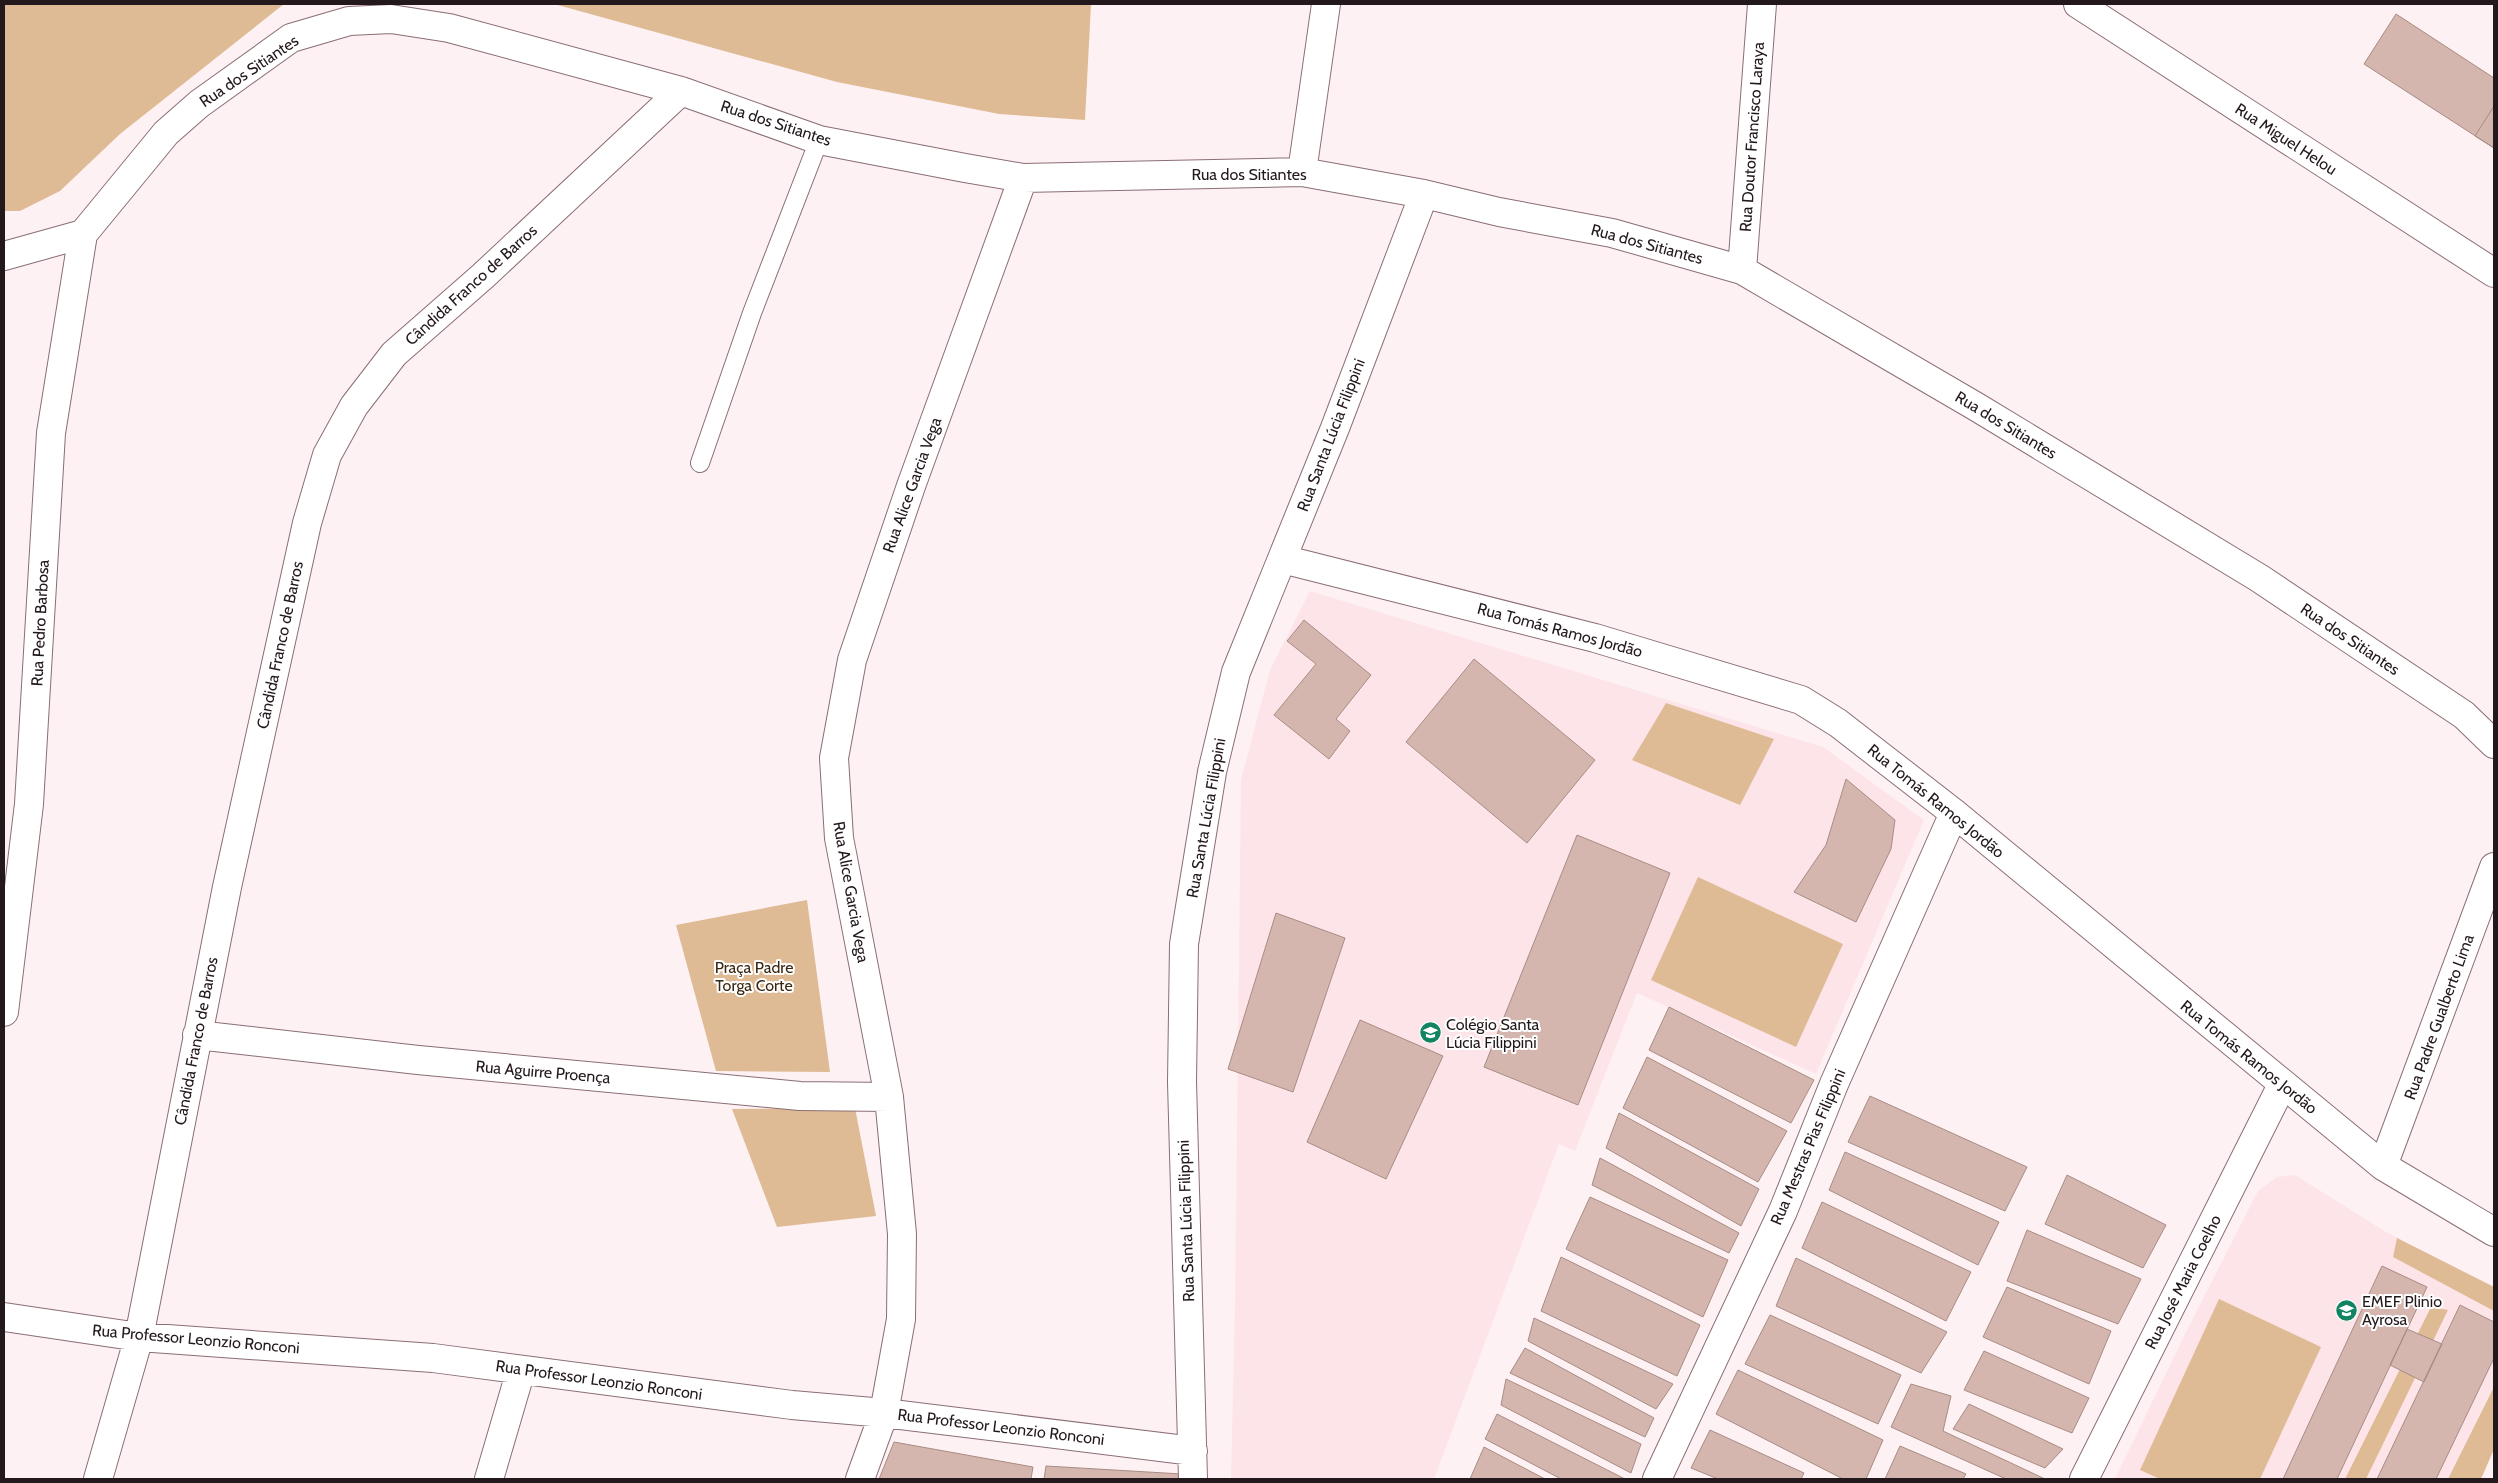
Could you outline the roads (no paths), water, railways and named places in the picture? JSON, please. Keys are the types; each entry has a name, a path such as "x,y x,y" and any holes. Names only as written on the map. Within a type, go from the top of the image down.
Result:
{"street":[{"path":"1302,172 1326,4"},
{"name":"Rua Doutor Francisco Laraya","path":"1742,270 1762,4"},
{"name":"Rua Miguel Helou","path":"2078,4 2494,273"},
{"name":"Rua dos Sitiantes","path":"83,234 166,133 199,104 291,38 349,21 391,19 449,28 681,91 819,140 1023,178 1302,172 1424,194 1499,212 1612,233 1742,270 1975,406 2259,578 2464,714 2494,744"},
{"name":"Cândida Franco de Barros","path":"98,1479 139,1337 227,887 307,523 328,455 354,406 394,354 484,276 681,91"},
{"name":"Rua Alice Garcia Vega","path":"860,1479 884,1413 901,1319 902,1234 889,1097 839,838 834,758 852,660 911,486 1023,178"},
{"name":"Rua Santa Lúcia Filippini","path":"1193,1479 1182,1082 1184,944 1212,772 1236,672 1424,194"},
{"path":"4,256 83,234"},
{"name":"Rua Pedro Barbosa","path":"4,1012 29,804 51,434 83,234"},
{"name":"Rua Tomás Ramos Jordão","path":"1282,559 1595,638 1801,700 1838,723 1954,813 2282,1085 2383,1166 2494,1232"},
{"name":"Rua dos Sitiantes","path":"2464,714 2494,724"},
{"name":"Rua Mestras Pias Filippini","path":"1657,1479 1783,1211 1834,1084 1954,813"},
{"name":"Rua Padre Gualberto Lima","path":"2383,1166 2494,867"},
{"name":"Rua Aguirre Proença","path":"197,1035 418,1060 780,1095 889,1097"},
{"name":"Rua José Maria Coelho","path":"2084,1479 2282,1085"},
{"name":"Rua Professor Leonzio Ronconi","path":"4,1317 139,1337 433,1358 792,1405 884,1413 1193,1451"},
{"path":"489,1479 521,1370"}],"lane":[{"path":"700,463 752,313 819,140"}],"place":[{"name":"Colégio Santa Lúcia Filippini","path":"1430,1033"},
{"name":"EMEF Plinio Ayrosa","path":"2346,1310"}],"park label":[{"name":"Praça Padre Torga Corte","path":"754,976"}]}
